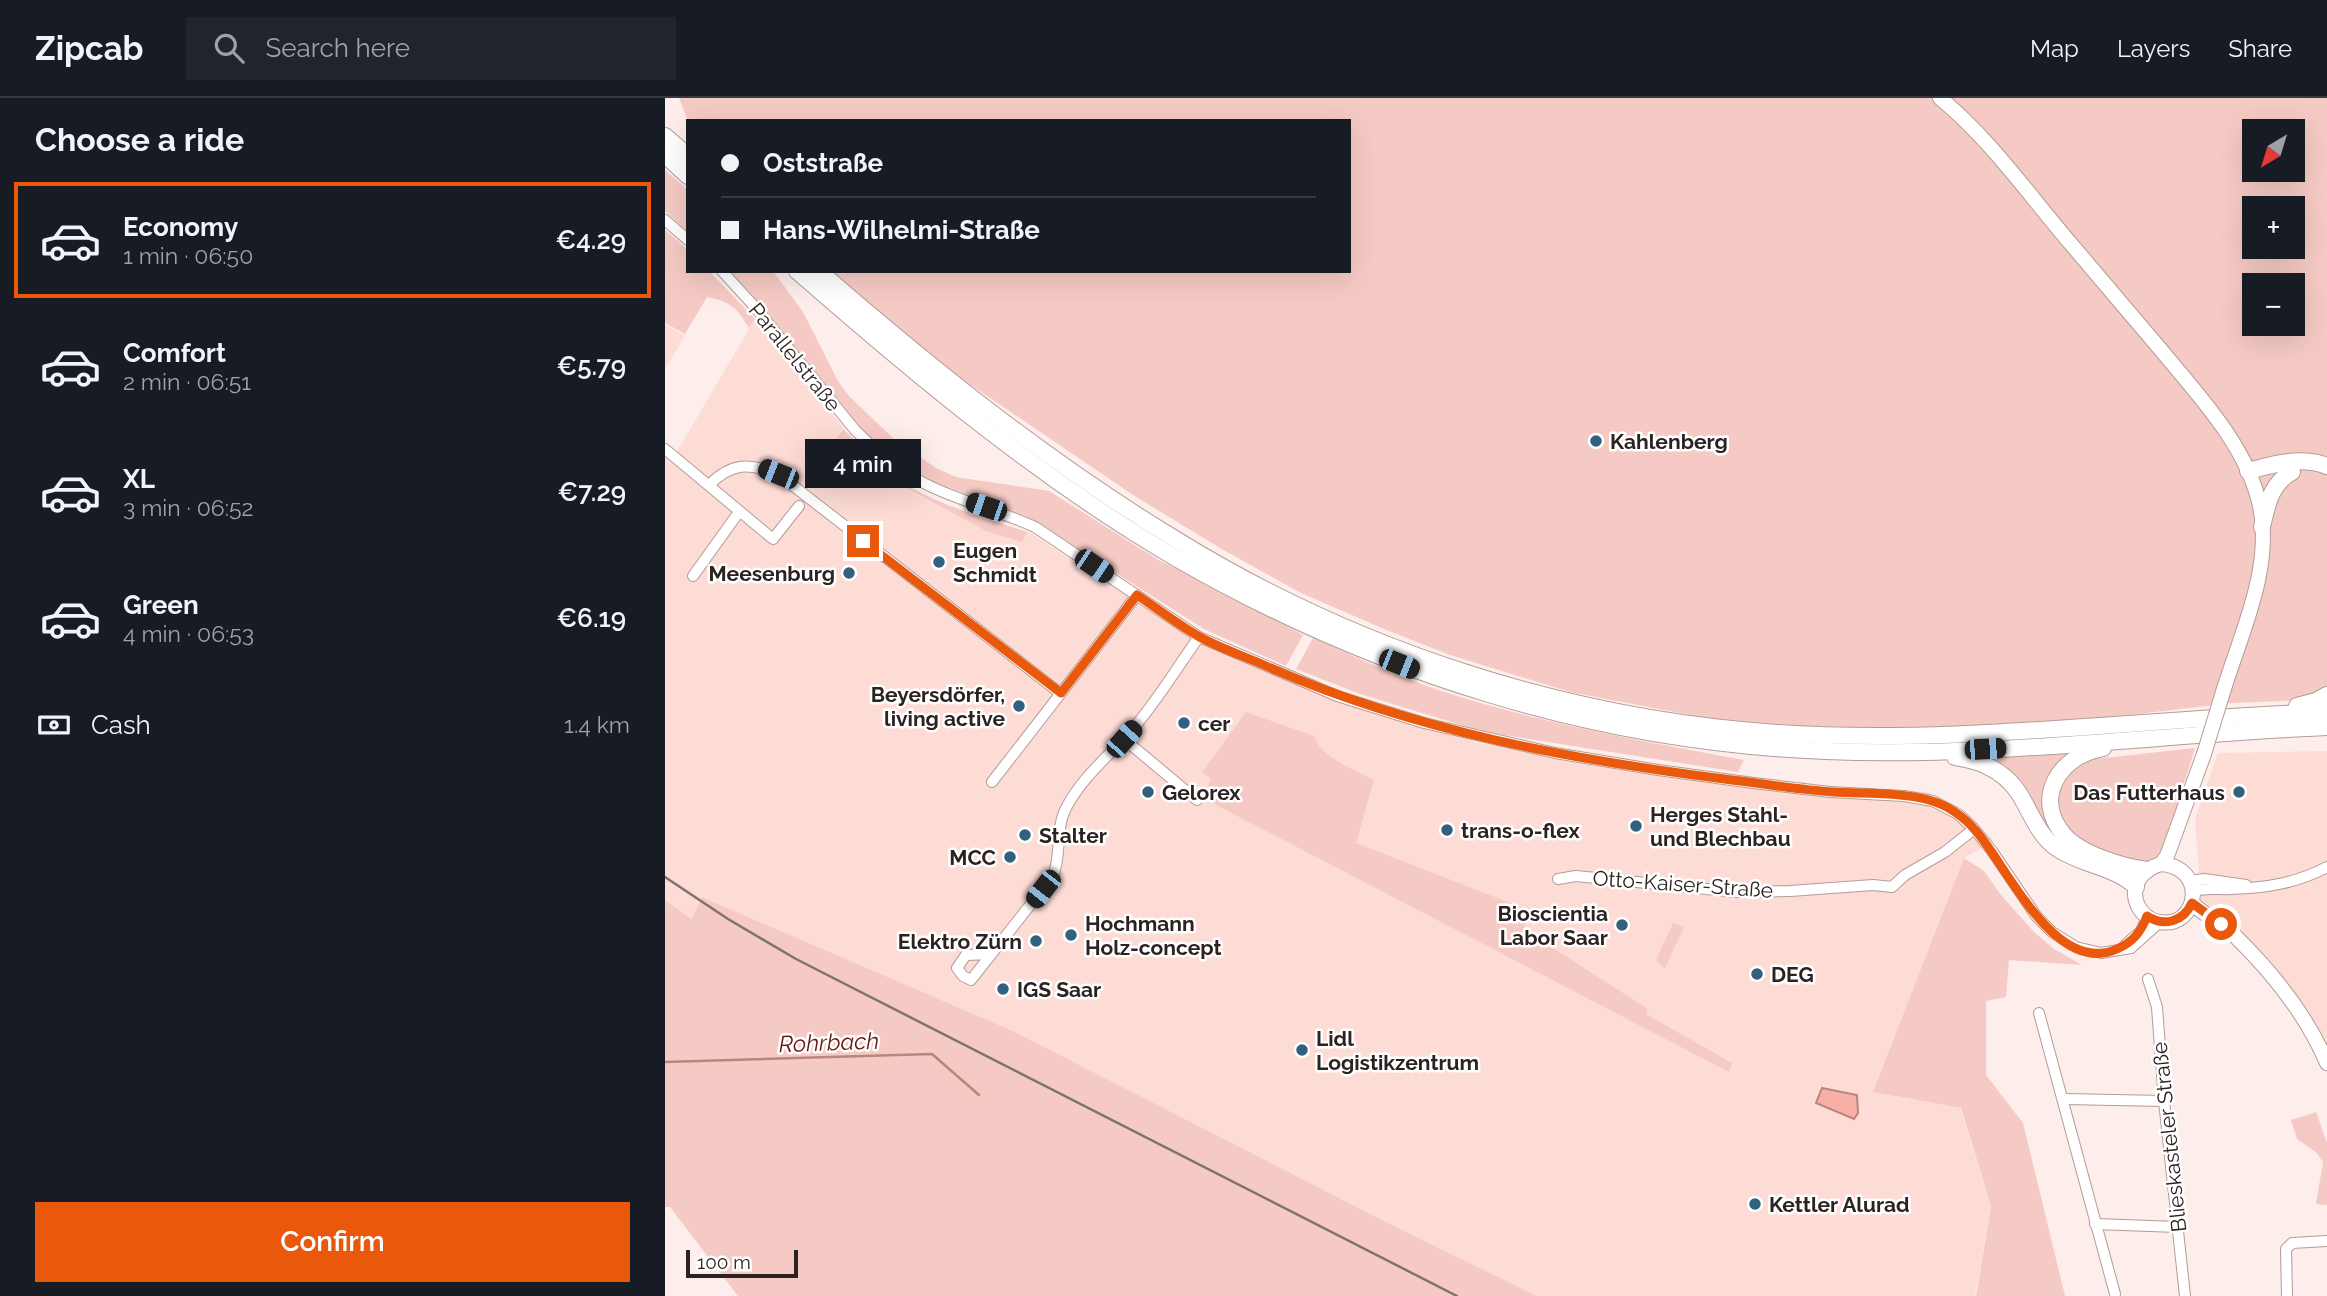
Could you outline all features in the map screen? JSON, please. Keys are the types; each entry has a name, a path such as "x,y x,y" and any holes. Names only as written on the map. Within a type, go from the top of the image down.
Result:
{"highway":[{"path":"665,136 686,154"},
{"path":"665,155 686,174"},
{"path":"799,273 923,378 1093,505 1174,556 1291,619 1419,672 1514,703 1615,726 1711,742 1771,748 1914,753 1960,758 1992,768 2016,787 2037,828 2052,844 2136,887"},
{"path":"821,273 986,410 1100,491 1182,544 1297,605 1366,636 1470,674 1611,710 1712,726 1789,734 1937,735 2327,712"},
{"path":"2250,476 2300,461 2327,466"},
{"path":"2250,476 2312,471 2327,476"},
{"path":"2262,527 2274,488 2292,472"},
{"path":"2268,714 2316,701 2327,695"},
{"path":"1914,753 2327,727"},
{"path":"2154,867 2129,868 2074,844 2064,836 2056,823 2050,795 2058,774 2078,757 2095,749 2160,738"}],"main road":[{"path":"1940,98 1980,136 2186,380 2222,428 2250,476 2260,506 2262,527 2259,571 2187,804 2178,852 2179,868 2192,892 2278,982 2311,1029 2327,1063"},
{"path":"2187,804 2154,867 2136,887 2137,904 2153,919 2168,922 2183,916 2193,917 2246,948"},
{"path":"2154,867 2179,868"},
{"path":"2183,916 2192,892"},
{"path":"2311,1029 2327,1075"}],"street":[{"path":"665,220 686,238"},
{"name":"Parallelstraße","path":"724,273 873,448 933,488 1035,527 1199,637 1337,696 1476,736 1555,753 1671,772 1830,792 1933,801 1958,814 1974,829 1992,851 2026,904 2052,932 2076,947 2089,952 2111,952 2133,940 2153,919"},
{"path":"665,449 773,539 799,506"},
{"path":"709,485 739,466 757,466 778,474 1061,693"},
{"path":"693,576 739,512"},
{"path":"992,782 1137,595"},
{"path":"991,954 1053,876 1059,862 1062,819 1074,794 1091,771 1137,724 1199,637"},
{"path":"1124,739 1198,800"},
{"name":"Otto-Kaiser-Straße","path":"1558,878 1576,876 1737,892 1873,885 1892,887 1905,875 1945,852 1974,829"},
{"path":"2192,892 2208,887 2230,890 2297,881 2327,867"},
{"name":"Blieskasteler Straße","path":"2148,979 2157,1007 2185,1296"},
{"path":"2039,1013 2115,1294"},
{"path":"2064,1099 2164,1101"},
{"path":"2095,1224 2178,1227"},
{"path":"2287,1296 2286,1250 2293,1243 2327,1241"}],"shaded area":[{"path":"679,98 2327,98 2327,699 2232,703 2060,723 1909,728 1803,726 1711,719 1570,692 1450,655 1299,592 1133,495 940,364 828,273 1351,273 1351,119 687,119"},
{"path":"665,170 686,188 686,230 665,211"},
{"path":"665,230 686,248 686,273 711,273 755,319 749,328 732,306 707,297 685,334 665,323"},
{"path":"731,273 774,273 803,312 838,381 849,396 895,440 936,468 956,477 1049,491 1160,561 1192,575 1303,635 1286,666 1204,629 1029,518 932,481 911,469 864,432 750,292"},
{"path":"755,319 843,427 830,448 984,530 1022,542 1029,532 1144,607 1199,636 1333,696 1477,743 1832,786 1927,792 1969,814 1994,841 1964,858 1873,1092 1960,1108 1991,1206 1975,1296 1537,1296 1013,1031 702,897 691,919 665,900 665,447 676,453"},
{"path":"665,324 685,336 665,369"},
{"path":"843,429 884,469 905,484 956,508 1028,532 1022,542 986,531 830,447"},
{"path":"1313,638 1420,684 1492,706 1600,732 1744,760 1738,772 1484,732 1360,694 1296,669"},
{"path":"1246,712 1314,736 1331,757 1374,780 1356,843 1526,909 1525,930 1648,1009 1646,1014 1732,1063 1729,1072 1203,796 1211,779 1202,772"},
{"path":"2195,748 2158,860 2144,865 2112,858 2066,830 2055,803 2066,774 2085,760"},
{"path":"2072,751 2050,778 2065,849 1984,759 1984,754"},
{"path":"2327,751 2327,1054 2279,974 2225,919 2201,901 2195,819 2218,753"},
{"path":"1964,858 1984,871 2001,895 2035,933 2054,949 2082,965 2009,960 2006,997 1986,1001 1986,1075 2023,1123 2065,1296 1976,1296 1991,1206 1961,1108 1873,1092"},
{"path":"702,897 1013,1031 1537,1296 738,1296 670,1207 665,1207 665,900 691,919"},
{"path":"1673,923 1684,927 1665,968 1656,960"},
{"path":"1822,1088 1857,1095 1858,1113 1854,1119 1816,1103"},
{"path":"2316,1112 2327,1143 2327,1205 2316,1204 2323,1162 2317,1153 2297,1139 2291,1120"}],"waterway":[{"name":"Rohrbach","path":"665,1062 932,1054 979,1095"}],"railway":[{"path":"665,877 728,919 796,959 1457,1296"}],"place":[{"name":"Kahlenberg","path":"1596,441"},
{"name":"Eugen Schmidt","path":"939,562"},
{"name":"Meesenburg","path":"849,573"},
{"name":"Beyersdörfer, living active","path":"1019,706"},
{"name":"cer","path":"1184,723"},
{"name":"Gelorex","path":"1148,792"},
{"name":"Das Futterhaus","path":"2239,792"},
{"name":"Herges Stahl- und Blechbau","path":"1636,826"},
{"name":"trans-o-flex","path":"1447,830"},
{"name":"Stalter","path":"1025,835"},
{"name":"MCC","path":"1010,857"},
{"name":"Bioscientia Labor Saar","path":"1622,925"},
{"name":"Hochmann Holz-concept","path":"1071,935"},
{"name":"Elektro Zürn","path":"1036,941"},
{"name":"DEG","path":"1757,974"},
{"name":"IGS Saar","path":"1003,989"},
{"name":"Lidl Logistikzentrum","path":"1302,1050"},
{"name":"Kettler Alurad","path":"1755,1204"}],"route":[{"path":"863,541 1061,693 1137,595 1199,637 1337,696 1424,723 1555,753 1658,770 1830,792 1904,796 1933,801 1958,814 1974,829 1992,851 2026,904 2052,932 2064,941 2089,952 2111,952 2124,946 2141,931 2147,916 2160,922 2176,920 2186,913 2192,903 2221,924"}]}
